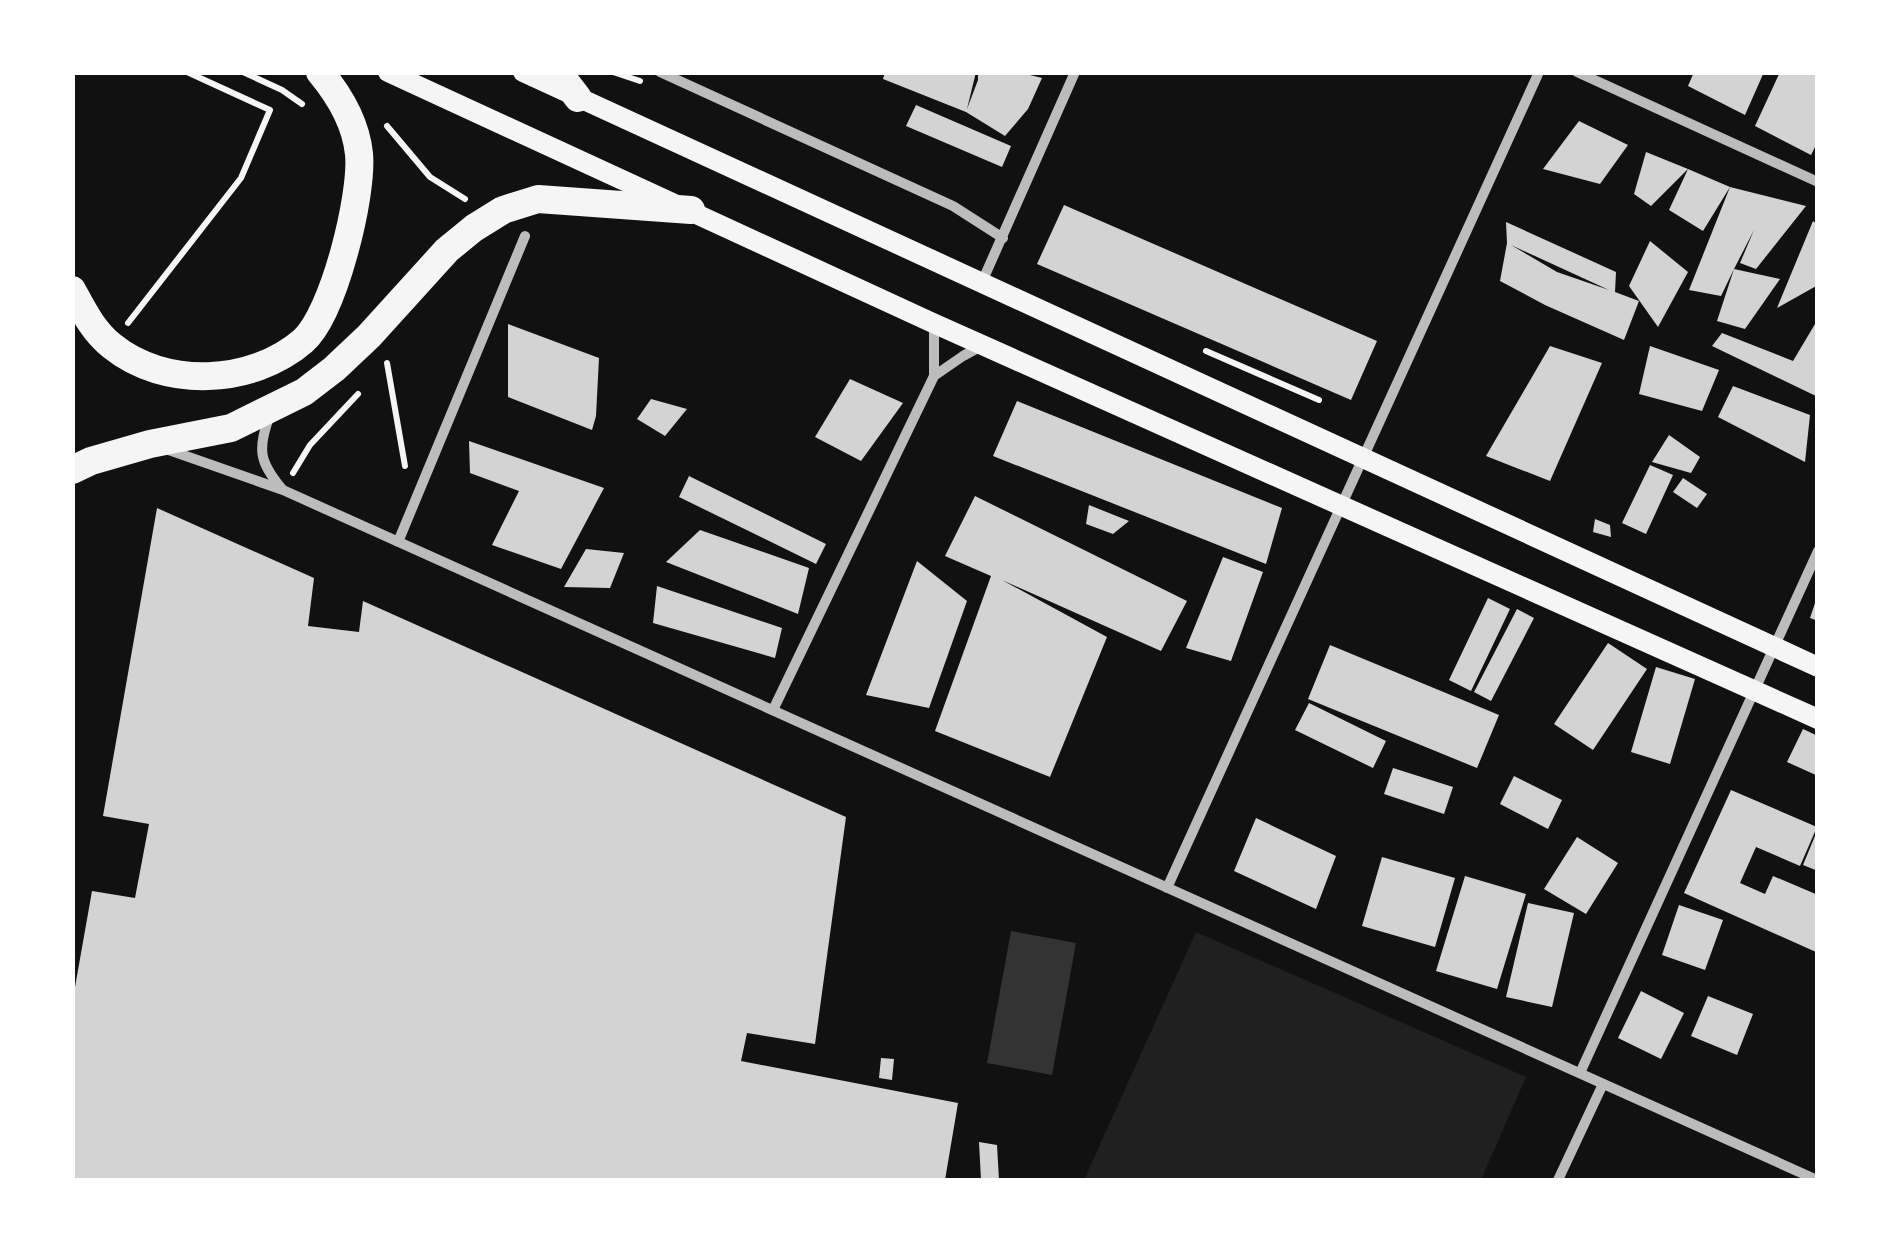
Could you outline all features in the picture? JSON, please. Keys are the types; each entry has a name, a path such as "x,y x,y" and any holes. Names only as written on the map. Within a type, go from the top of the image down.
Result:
{"highway":[{"path":"72,290 88,320 111,346 146,367 180,375 224,376 255,369 306,339 322,318 333,291 358,191 359,155 354,126 320,72"},
{"path":"72,470 150,444 230,428 304,392 369,336 447,250 504,210 538,200 691,210"}],"main road":[{"path":"388,72 934,324 1818,719"},
{"path":"523,72 565,85 982,284 1818,666"}],"street":[{"path":"660,72 953,206 1003,238"},
{"path":"982,284 1075,72"},
{"path":"1166,888 1539,72"},
{"path":"1577,72 1818,182"},
{"path":"398,542 525,236"},
{"path":"773,710 934,376 934,324"},
{"path":"934,376 983,346"},
{"path":"271,409 260,456 283,490"},
{"path":"150,444 283,490 1817,1180"},
{"path":"1580,1073 1818,551"},
{"path":"1558,1180 1602,1084"}],"path":[{"path":"111,346 240,178 270,110 187,72"},
{"path":"244,72 282,90 306,107"},
{"path":"384,122 430,176 477,206"},
{"path":"131,319 144,326"},
{"path":"387,363 412,507"}],"shaded area":[{"path":"1011,931 1076,943 1052,1075 987,1063"},
{"path":"1196,932 1526,1077 1481,1180 1084,1180"}],"building":[{"path":"885,72 976,72 967,109 978,72 1018,72 1042,78 1028,109 1005,136 966,112 883,79"},
{"path":"1694,72 1764,72 1745,115 1688,86"},
{"path":"1780,72 1818,72 1818,141 1811,155 1755,126"},
{"path":"916,105 1011,146 1002,167 906,126"},
{"path":"1579,121 1628,145 1600,184 1543,169"},
{"path":"1646,152 1688,169 1651,206 1634,194"},
{"path":"1688,169 1730,187 1703,231 1669,210"},
{"path":"1730,187 1806,206 1756,269 1740,263 1754,230 1721,296 1689,290"},
{"path":"1064,205 1377,341 1351,400 1037,264"},
{"path":"1813,221 1818,225 1818,285 1777,308"},
{"path":"1506,222 1616,272 1615,292 1639,301 1624,340 1500,281 1507,243","holes":["1511,245 1609,290 1557,272"]},
{"path":"1650,241 1688,272 1658,327 1629,286"},
{"path":"1734,269 1780,279 1745,329 1717,321"},
{"path":"1818,319 1818,397 1712,346 1722,333 1793,361"},
{"path":"508,324 599,358 592,430 508,397"},
{"path":"1550,346 1602,363 1550,481 1486,456"},
{"path":"1650,346 1719,370 1702,411 1639,394"},
{"path":"850,379 903,403 861,461 815,437"},
{"path":"1733,386 1810,415 1805,462 1718,417"},
{"path":"651,399 687,409 665,436 637,419"},
{"path":"1017,401 1282,508 1266,564 993,456"},
{"path":"1669,435 1700,457 1691,473 1652,462"},
{"path":"469,441 604,488 561,569 492,545 519,491 470,473"},
{"path":"1650,465 1673,475 1646,534 1622,523"},
{"path":"689,476 826,544 816,564 679,497"},
{"path":"1683,478 1707,494 1697,508 1673,492"},
{"path":"975,496 1187,601 1161,651 1002,580 1107,637 1050,777 935,731 991,576 945,556"},
{"path":"1089,505 1129,521 1113,534 1086,524"},
{"path":"157,508 314,578 308,626 359,632 363,601 846,817 815,1044 747,1033 741,1061 958,1103 945,1180 72,1180 72,1004 92,891 135,898 149,824 103,816"},
{"path":"1595,519 1610,525 1611,537 1593,532"},
{"path":"700,530 809,568 798,614 666,562"},
{"path":"586,549 624,553 610,588 564,587"},
{"path":"1223,557 1263,572 1231,661 1186,648"},
{"path":"917,561 967,601 929,708 866,695"},
{"path":"657,586 782,628 775,658 653,623"},
{"path":"1818,597 1818,621 1810,618"},
{"path":"1488,598 1510,609 1471,691 1449,680"},
{"path":"1517,609 1534,618 1491,701 1474,692"},
{"path":"1608,643 1647,669 1593,750 1554,724"},
{"path":"1330,645 1499,715 1477,768 1308,699"},
{"path":"1656,667 1695,679 1670,764 1631,752"},
{"path":"1309,703 1386,741 1373,768 1295,730"},
{"path":"1803,729 1818,736 1818,776 1787,762"},
{"path":"1393,768 1453,787 1444,814 1384,794"},
{"path":"1514,776 1562,800 1548,829 1500,804"},
{"path":"1731,790 1817,827 1800,866 1756,847 1740,883 1765,894 1773,876 1818,895 1816,952 1684,893"},
{"path":"1256,818 1336,856 1316,909 1234,871"},
{"path":"1818,831 1818,871 1803,865"},
{"path":"1577,837 1618,863 1586,914 1544,889"},
{"path":"1382,857 1455,878 1435,947 1362,926"},
{"path":"1465,876 1526,894 1497,989 1436,971"},
{"path":"1528,903 1574,913 1552,1007 1506,997"},
{"path":"1679,905 1723,920 1705,970 1662,955"},
{"path":"1641,991 1684,1013 1661,1059 1618,1038"},
{"path":"1708,996 1753,1014 1737,1055 1691,1036"},
{"path":"881,1058 894,1059 892,1080 879,1078"},
{"path":"979,1142 997,1145 999,1180 981,1180"}]}
